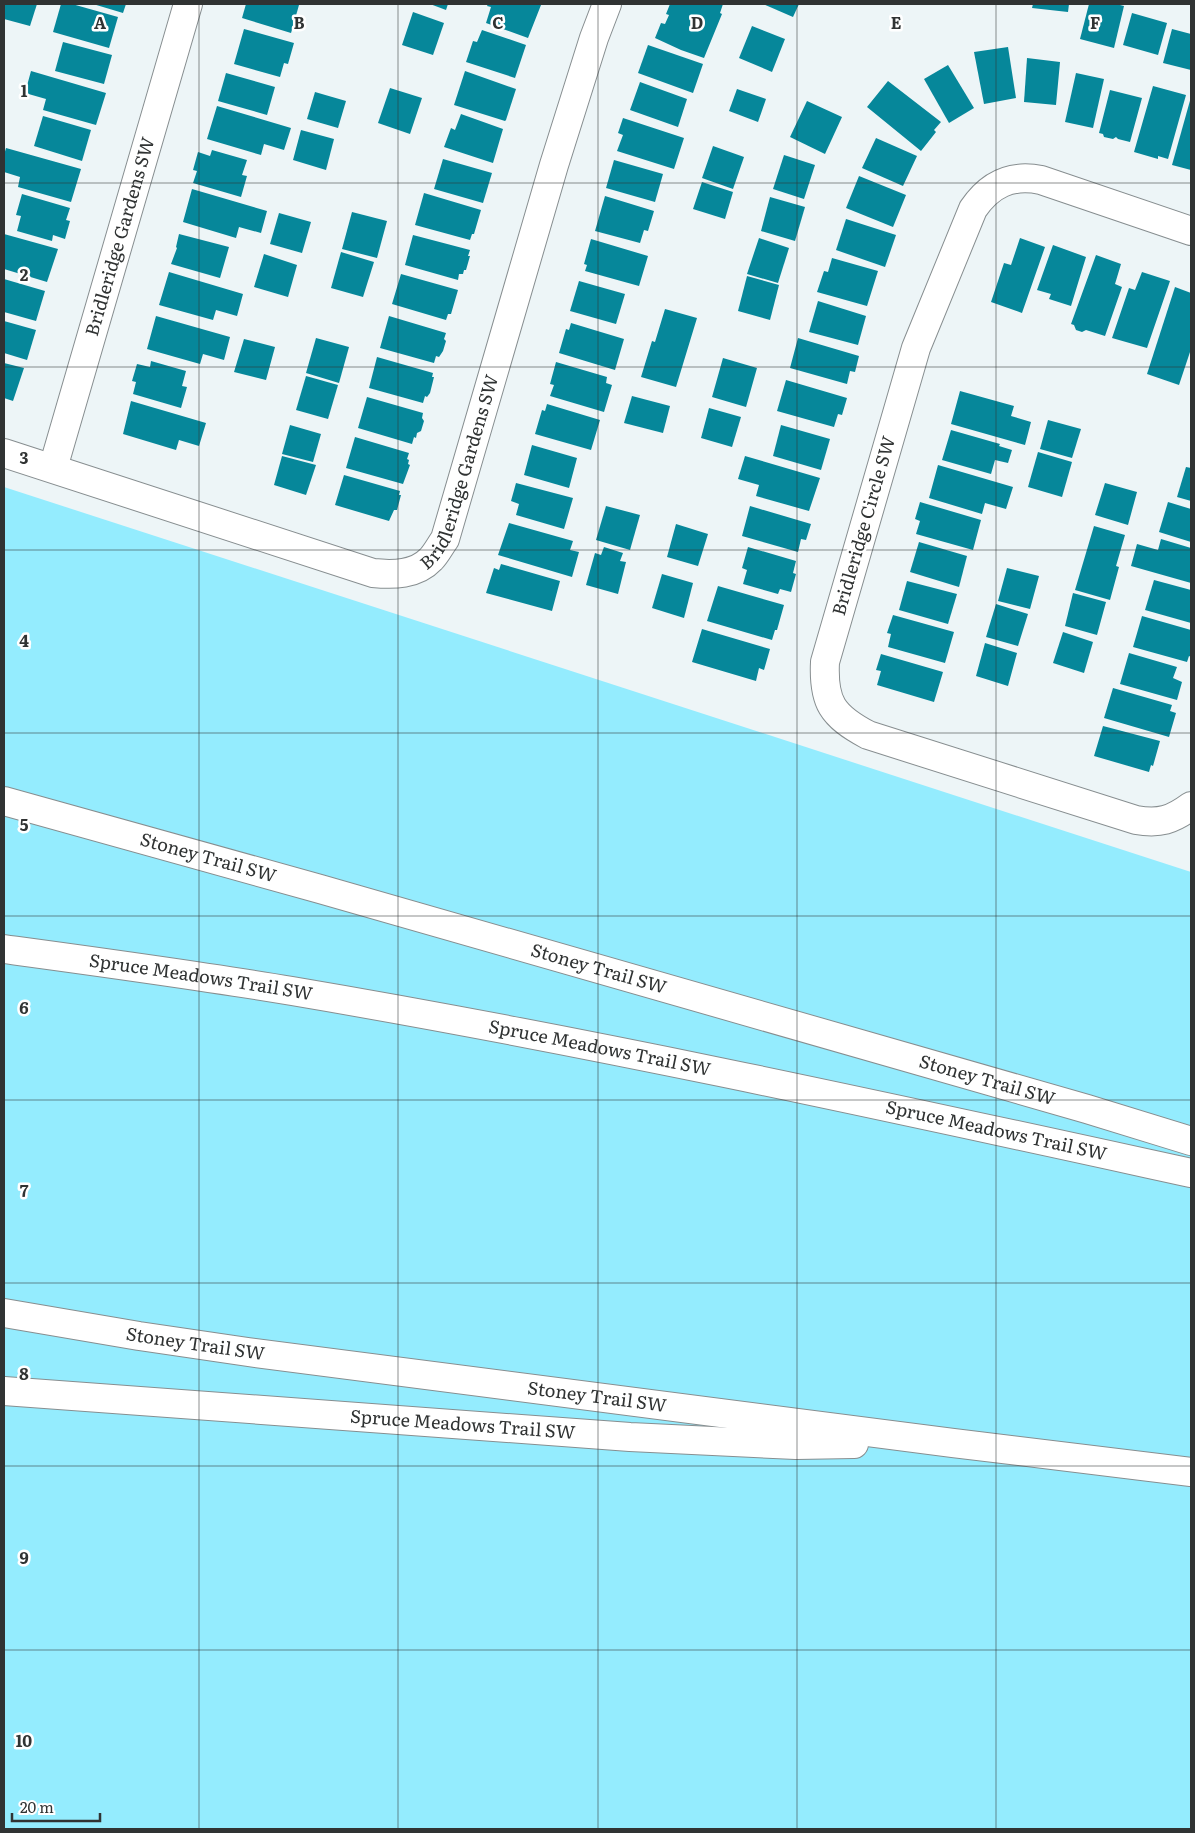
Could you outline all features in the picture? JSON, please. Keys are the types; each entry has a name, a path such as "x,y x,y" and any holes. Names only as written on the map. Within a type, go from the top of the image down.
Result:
{"main road":[{"name":"Bridleridge Gardens SW","path":"53,468 188,4"},
{"name":"Bridleridge Gardens SW","path":"4,453 373,573 390,575 405,573 430,560 445,539 554,165 594,38 607,4"},
{"name":"Bridleridge Circle SW","path":"1191,231 1041,180 1028,178 1011,179 996,186 982,196 973,209 916,348 825,662 824,683 827,697 838,714 846,722 868,735 1136,820 1151,822 1174,818 1191,806"},
{"name":"Stoney Trail SW","path":"4,801 320,888 1087,1109 1191,1141"},
{"name":"Spruce Meadows Trail SW","path":"4,949 292,991 497,1029 830,1095 1191,1173"},
{"name":"Stoney Trail SW","path":"4,1313 248,1352 1191,1472"},
{"name":"Spruce Meadows Trail SW","path":"4,1391 630,1437 796,1445 953,1443"}],"shaded area":[{"path":"4,487 1191,872 1191,1829 4,1829"}],"building":[{"path":"4,4 37,4 30,26 4,19"},
{"path":"61,4 72,4 118,17 109,48 53,32"},
{"path":"93,4 126,4 123,13"},
{"path":"246,4 299,5 291,33 242,18"},
{"path":"430,4 448,4 446,10"},
{"path":"488,4 541,5 528,38 486,23 491,7 487,6"},
{"path":"670,4 723,4 720,13 722,14 704,58 655,38 661,23 665,24 669,15 666,14"},
{"path":"763,4 799,4 793,17"},
{"path":"1033,4 1069,4 1068,12 1032,8"},
{"path":"1089,4 1116,4 1124,6 1114,48 1080,39"},
{"path":"413,12 444,23 433,55 402,45"},
{"path":"1132,13 1167,23 1158,55 1123,45"},
{"path":"752,26 785,39 772,72 739,58"},
{"path":"244,29 294,43 288,64 284,63 280,77 234,64"},
{"path":"1172,29 1191,34 1191,70 1163,63"},
{"path":"482,30 526,45 515,78 466,62 473,41 477,42"},
{"path":"63,42 112,55 104,84 55,71"},
{"path":"648,45 703,64 693,93 638,73"},
{"path":"1008,47 1016,98 984,104 974,52"},
{"path":"1027,58 1060,62 1056,105 1024,102"},
{"path":"948,65 974,108 949,123 924,79"},
{"path":"31,71 106,93 96,125 43,110 46,99 25,93"},
{"path":"465,71 516,89 505,121 454,105"},
{"path":"226,73 275,87 267,115 218,101"},
{"path":"1076,73 1104,79 1093,128 1065,122"},
{"path":"888,81 941,122 934,130 936,132 921,151 867,107"},
{"path":"640,82 687,99 678,127 630,110"},
{"path":"1153,86 1186,95 1168,159 1158,156 1158,159 1134,152"},
{"path":"390,88 422,98 410,134 378,123"},
{"path":"737,89 766,99 758,122 729,111"},
{"path":"1110,90 1142,98 1130,142 1116,137 1113,139 1104,137 1103,134 1099,133"},
{"path":"315,92 346,101 338,128 307,119"},
{"path":"1191,97 1191,170 1172,165"},
{"path":"807,101 842,117 825,154 790,137"},
{"path":"217,106 291,128 284,150 264,144 261,155 207,139"},
{"path":"461,114 503,129 493,163 444,147 451,128 455,130"},
{"path":"43,116 91,130 82,161 34,146"},
{"path":"623,118 684,138 674,169 617,151 623,135 618,133"},
{"path":"301,130 334,139 326,170 293,160"},
{"path":"876,138 917,156 903,186 862,168"},
{"path":"713,146 744,157 733,189 702,178"},
{"path":"6,148 81,169 71,202 18,187 20,177 4,172"},
{"path":"212,150 247,160 242,175 247,176 241,197 193,183 197,171 193,170 198,152 210,156"},
{"path":"784,155 815,165 804,199 773,189"},
{"path":"443,159 492,173 483,203 434,189"},
{"path":"614,160 663,174 655,202 606,188"},
{"path":"859,176 906,195 893,227 846,208"},
{"path":"702,182 733,192 725,219 693,209"},
{"path":"192,189 267,211 261,233 239,227 236,238 183,222"},
{"path":"424,193 481,210 474,234 472,234 470,240 415,225"},
{"path":"22,194 70,208 66,220 70,221 65,239 53,235 52,241 17,231 21,216 16,215"},
{"path":"605,196 654,211 648,231 644,230 640,243 595,231"},
{"path":"770,197 805,207 795,241 761,231"},
{"path":"352,212 387,221 377,258 342,249"},
{"path":"279,213 311,222 302,253 270,244"},
{"path":"846,219 896,235 885,267 836,250"},
{"path":"4,234 58,249 47,282 4,269"},
{"path":"179,234 229,247 220,278 171,264 177,248"},
{"path":"413,235 470,250 466,270 464,270 463,274 459,274 458,280 405,265"},
{"path":"759,238 789,248 778,283 747,274"},
{"path":"1020,238 1045,247 1022,313 991,302 1004,263 1011,265"},
{"path":"591,239 648,256 639,286 585,271 587,265 584,264"},
{"path":"1053,245 1086,257 1071,306 1049,299 1051,294 1037,290"},
{"path":"341,252 374,262 363,297 331,288"},
{"path":"264,254 297,265 288,297 254,287"},
{"path":"1096,255 1121,264 1115,284 1122,287 1105,336 1086,330 1082,332 1076,330 1074,325 1071,324"},
{"path":"832,258 878,271 867,306 817,292 824,271 828,272"},
{"path":"169,272 243,294 237,316 216,310 213,320 159,305"},
{"path":"1142,272 1170,281 1147,348 1112,338 1129,288 1135,290"},
{"path":"401,274 458,290 451,314 448,314 446,320 392,304"},
{"path":"747,276 779,285 770,320 738,311"},
{"path":"4,279 45,291 36,321 4,312"},
{"path":"579,281 625,294 616,324 570,311"},
{"path":"1175,287 1191,293 1191,349 1179,385 1147,374"},
{"path":"818,301 866,316 858,345 809,332"},
{"path":"665,309 697,318 676,387 641,377 652,341 655,342"},
{"path":"156,316 230,337 224,360 203,354 200,364 147,349"},
{"path":"389,316 446,333 443,351 439,357 436,356 434,363 380,348"},
{"path":"4,321 36,330 27,360 4,353"},
{"path":"571,323 624,339 615,370 559,353 566,329 569,330"},
{"path":"316,338 349,347 339,383 306,373"},
{"path":"798,338 859,356 855,372 850,371 847,384 790,368"},
{"path":"244,339 275,347 266,380 234,372"},
{"path":"377,357 433,373 432,377 434,377 430,393 427,397 425,396 423,403 369,388"},
{"path":"723,358 757,368 746,407 712,397"},
{"path":"151,361 186,371 182,386 187,387 181,408 133,394 136,382 132,381 137,364 150,367"},
{"path":"556,362 607,377 606,383 612,385 604,412 550,396 554,385 550,384"},
{"path":"4,363 24,368 13,401 4,398"},
{"path":"306,376 338,385 328,419 296,410"},
{"path":"786,380 847,398 842,415 838,414 834,427 777,411"},
{"path":"960,391 1014,406 1011,416 1031,422 1025,445 951,424"},
{"path":"632,396 670,406 663,433 624,423"},
{"path":"367,397 423,413 422,418 424,421 421,431 417,433 416,438 414,437 412,444 358,428"},
{"path":"131,401 206,423 199,446 179,440 176,450 123,434"},
{"path":"547,404 600,420 591,450 535,434 542,410 545,411"},
{"path":"709,408 741,417 732,447 701,438"},
{"path":"1048,420 1081,429 1072,458 1040,449"},
{"path":"290,425 321,434 313,462 282,454"},
{"path":"781,425 830,439 821,470 773,456"},
{"path":"951,430 1000,444 999,446 1012,450 1008,463 995,460 991,474 942,460"},
{"path":"355,437 409,453 407,459 410,465 403,484 346,468"},
{"path":"532,445 577,458 569,488 524,475"},
{"path":"1038,452 1072,462 1062,497 1028,487"},
{"path":"282,456 316,465 306,495 274,485"},
{"path":"745,456 820,478 809,511 756,496 759,485 738,479"},
{"path":"938,465 1013,487 1006,509 985,503 982,514 929,498"},
{"path":"1186,467 1191,468 1191,501 1177,497"},
{"path":"344,475 400,491 399,495 401,495 397,510 394,510 389,521 335,505"},
{"path":"516,483 573,498 564,529 516,515 519,504 511,501"},
{"path":"1105,483 1137,492 1128,525 1095,515"},
{"path":"920,502 981,520 973,550 916,534 920,521 915,519"},
{"path":"1168,502 1191,509 1191,542 1159,532"},
{"path":"606,506 640,515 630,550 596,540"},
{"path":"750,506 811,524 806,540 801,539 798,552 742,536"},
{"path":"509,523 573,541 570,550 579,552 572,577 498,555"},
{"path":"676,524 708,534 698,566 667,557"},
{"path":"1094,526 1125,535 1116,566 1119,567 1110,600 1075,590"},
{"path":"1161,539 1191,548 1191,583 1131,566 1137,544 1158,550"},
{"path":"919,542 967,556 959,587 910,572"},
{"path":"604,547 623,553 620,561 626,562 618,594 586,585 595,553 601,555"},
{"path":"748,547 796,561 793,573 796,574 791,592 780,589 778,594 743,584 747,570 742,568"},
{"path":"501,564 560,581 552,611 486,593 494,568 499,570"},
{"path":"1007,568 1039,576 1030,609 998,601"},
{"path":"662,574 693,583 684,618 652,608"},
{"path":"1154,580 1191,590 1191,623 1145,610"},
{"path":"907,581 957,594 948,624 899,610"},
{"path":"718,586 784,605 772,640 707,621"},
{"path":"1073,593 1106,602 1097,635 1065,626"},
{"path":"996,604 1028,614 1018,646 986,637"},
{"path":"893,615 954,632 945,663 888,647 891,634 887,633"},
{"path":"1142,616 1191,630 1191,657 1189,656 1187,662 1133,647"},
{"path":"702,629 770,649 764,670 759,668 756,681 692,662"},
{"path":"1063,632 1093,642 1084,673 1053,663"},
{"path":"985,643 1017,653 1008,686 976,676"},
{"path":"1129,653 1177,667 1173,678 1182,682 1177,700 1120,684"},
{"path":"881,654 943,672 934,702 877,685 881,671 876,670"},
{"path":"1113,688 1172,705 1170,711 1176,713 1169,737 1104,718"},
{"path":"1103,726 1160,741 1153,766 1151,765 1149,772 1094,756"}]}
